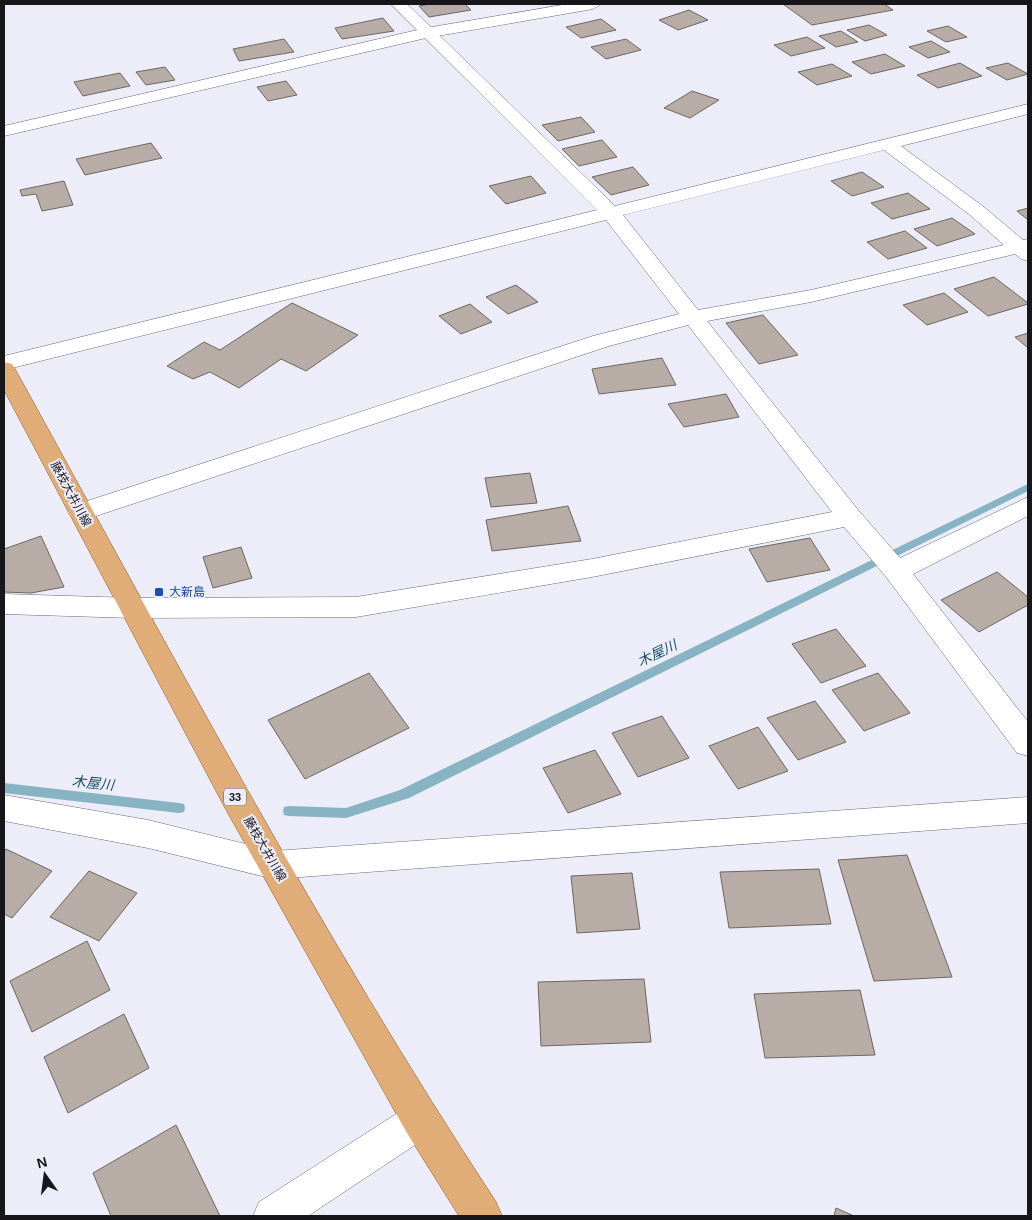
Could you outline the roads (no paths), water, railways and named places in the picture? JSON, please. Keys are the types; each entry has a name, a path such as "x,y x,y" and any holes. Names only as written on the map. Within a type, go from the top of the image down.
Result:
{"main road":[{"name":"藤枝大井川線","path":"5,371 274,865 420,1120 482,1216"}],"street":[{"path":"398,4 611,213 850,517 887,560 1028,744"},
{"path":"4,131 426,33 593,4"},
{"path":"5,371 611,213 1028,109"},
{"path":"887,144 1026,250"},
{"path":"81,512 561,352 693,317 811,296 1026,250"},
{"path":"887,560 1028,506"},
{"path":"4,604 134,608 356,607 592,568 850,517"},
{"path":"4,808 148,834 274,865 1028,810"},
{"path":"273,1216 420,1120"}],"waterway":[{"name":"木屋川","path":"289,811 346,813 404,794 1028,487"},
{"name":"木屋川","path":"4,788 179,808"}],"place":[{"name":"大新島","path":"159,592"}]}
